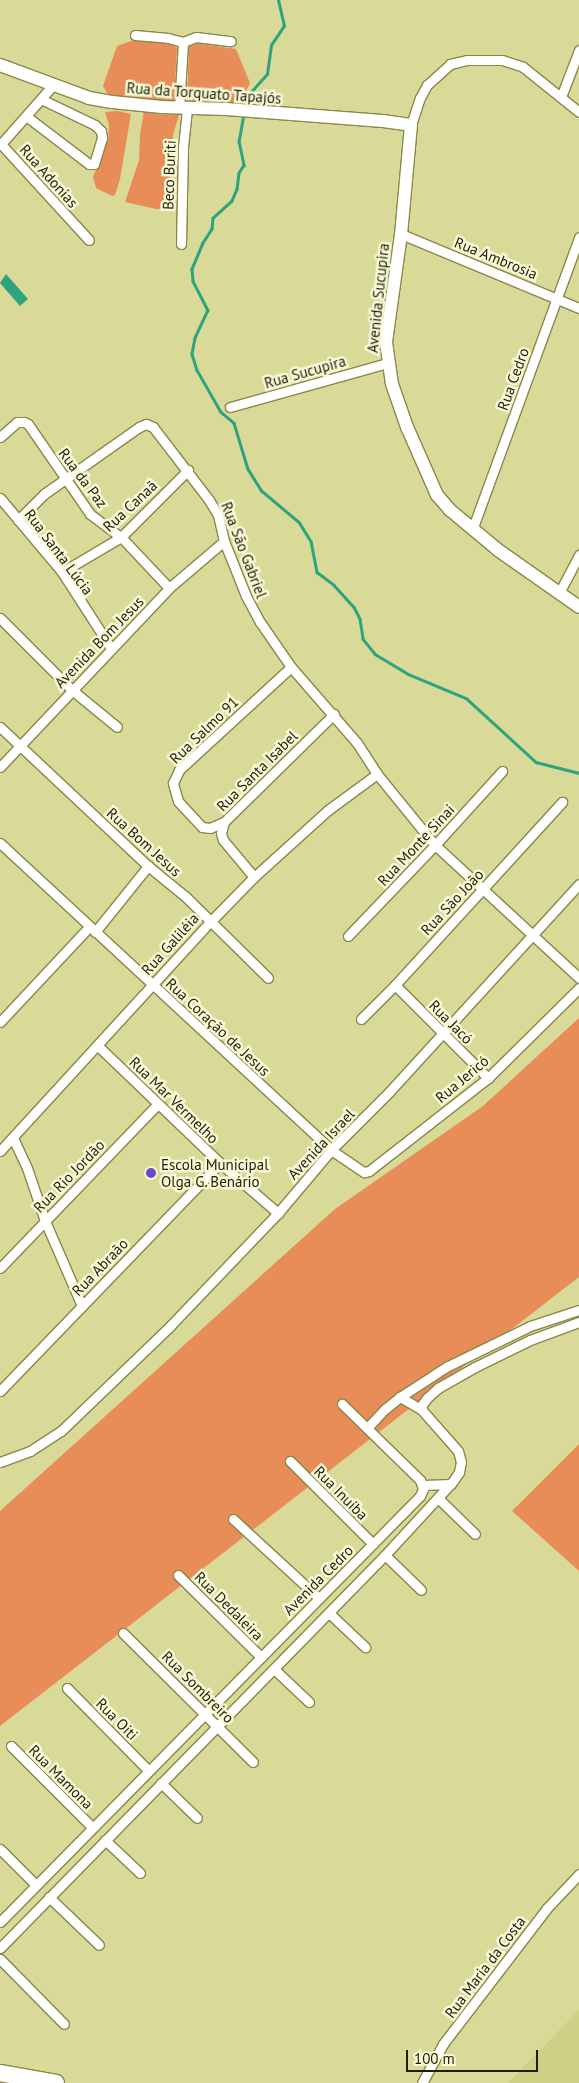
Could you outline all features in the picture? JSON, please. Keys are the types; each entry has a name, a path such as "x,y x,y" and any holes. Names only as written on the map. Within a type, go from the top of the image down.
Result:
{"highway":[{"path":"1,2072 56,2083"}],"street":[{"path":"135,35 168,38 183,42 196,37 230,41"},
{"name":"Beco Buriti","path":"181,244 183,42"},
{"path":"562,97 579,50"},
{"path":"412,125 420,98 427,85 450,64 458,62 488,60 513,63 535,75 579,112"},
{"name":"Rua da Torquato Tapajós","path":"0,65 97,99 183,108 240,110 412,125"},
{"name":"Rua Adonias","path":"53,85 1,144 89,240"},
{"path":"26,116 88,164 94,164 102,138 101,131 95,125 41,99"},
{"name":"Avenida Sucupira","path":"412,125 401,234 387,337 388,363 392,384 406,427 436,495 472,530 579,607"},
{"name":"Rua Ambrosia","path":"401,234 579,308"},
{"name":"Rua Cedro","path":"472,530 579,237"},
{"name":"Rua Sucupira","path":"230,407 388,363"},
{"name":"Rua da Paz","path":"0,437 13,424 24,422 90,514 121,537 169,588"},
{"name":"Rua São Gabriel","path":"65,479 132,432 146,424 153,427 188,470 218,515 224,541 246,596 260,622 291,668 358,743 378,774 435,845 579,978"},
{"name":"Rua Canaã","path":"62,572 121,537 188,470"},
{"path":"18,520 44,494 65,479"},
{"name":"Rua Santa Lúcia","path":"0,498 62,572 111,648"},
{"name":"Avenida Bom Jesus","path":"0,767 169,588 224,541"},
{"path":"559,593 579,555"},
{"path":"0,618 72,690 117,727"},
{"name":"Rua Salmo 91","path":"224,822 210,828 202,827 178,801 173,783 179,770 291,668"},
{"name":"Rua Santa Isabel","path":"254,877 223,840 221,833 224,822 334,714"},
{"name":"Rua Bom Jesus","path":"0,727 148,866 211,920 268,978"},
{"name":"Rua Monte Sinai","path":"348,936 435,845 502,770"},
{"name":"Rua Galiléia","path":"0,1151 98,1046 211,920 254,877 328,810 378,774"},
{"name":"Rua São João","path":"361,1019 484,889 562,802"},
{"name":"Rua Coração de Jesus","path":"0,844 331,1150 353,1166"},
{"path":"1,1017 92,929 148,866"},
{"name":"Avenida Israel","path":"0,1462 30,1451 61,1431 171,1325 278,1213 331,1150 390,1091 579,884"},
{"name":"Rua Jacó","path":"395,985 488,1078"},
{"name":"Rua Jericó","path":"353,1166 364,1172 369,1171 488,1078 579,988"},
{"name":"Rua Mar Vermelho","path":"98,1046 220,1163 278,1213"},
{"name":"Rua Rio Jordão","path":"0,1268 158,1104"},
{"path":"13,1138 27,1168 46,1221 82,1306"},
{"name":"Rua Abraão","path":"0,1391 220,1163"},
{"path":"368,1427 385,1409 400,1397 446,1367 530,1326 579,1310"},
{"path":"547,1320 550,1332"},
{"path":"422,1410 421,1406 438,1388 499,1355 550,1332 579,1322"},
{"name":"Avenida Cedro","path":"0,1948 439,1499 459,1472 461,1462 458,1451 422,1410 400,1397"},
{"path":"342,1404 413,1471 423,1485 450,1484"},
{"name":"Rua Inuíba","path":"290,1460 374,1544"},
{"name":"Avenida Cedro","path":"0,1922 148,1770 374,1544 420,1496 423,1485"},
{"path":"439,1499 475,1534"},
{"path":"233,1518 319,1598"},
{"path":"385,1555 421,1590"},
{"name":"Rua Dedaleira","path":"178,1575 261,1657"},
{"path":"330,1612 365,1647"},
{"name":"Rua Sombreiro","path":"123,1633 253,1762"},
{"path":"274,1669 309,1702"},
{"name":"Rua Oiti","path":"67,1688 148,1770"},
{"name":"Rua Mamona","path":"11,1746 92,1828"},
{"path":"161,1783 197,1818"},
{"path":"104,1840 140,1873"},
{"path":"0,1849 36,1885"},
{"name":"Rua Maria da Costa","path":"422,2083 443,2044 547,1908 579,1874"},
{"path":"49,1897 99,1945"},
{"path":"0,1959 64,2024"}],"shaded area":[{"path":"150,39 169,42 177,48 174,103 137,98 126,99 108,95 103,86 117,46 134,40"},
{"path":"195,43 236,49 250,83 239,105 187,102 189,45"},
{"path":"118,111 131,114 120,179 115,195 112,196 96,188 93,177 108,140 109,125 105,112"},
{"path":"144,111 156,114 179,115 173,135 170,208 156,209 125,202 139,160 140,134"},
{"path":"6,274 28,299 20,306 0,283"},
{"path":"579,1018 579,1277 0,1726 0,1511 335,1209 483,1106"},
{"path":"579,1444 579,1571 512,1511"},
{"path":"579,2010 579,2083 508,2083"}],"waterway":[{"path":"246,107 249,94 267,74 271,45 284,26 278,0"},
{"path":"244,114 239,141 244,165 239,173 237,189 232,201 213,218 212,229 203,243 192,269 193,281 208,310 195,338 192,354 197,370 221,412 234,423 248,469 262,491 299,522 311,541 317,572 334,585 354,607 360,619 363,639 375,654 408,674 466,698 536,762 579,773"}],"place":[{"name":"Escola Municipal Olga G. Benário","path":"151,1173"}]}
